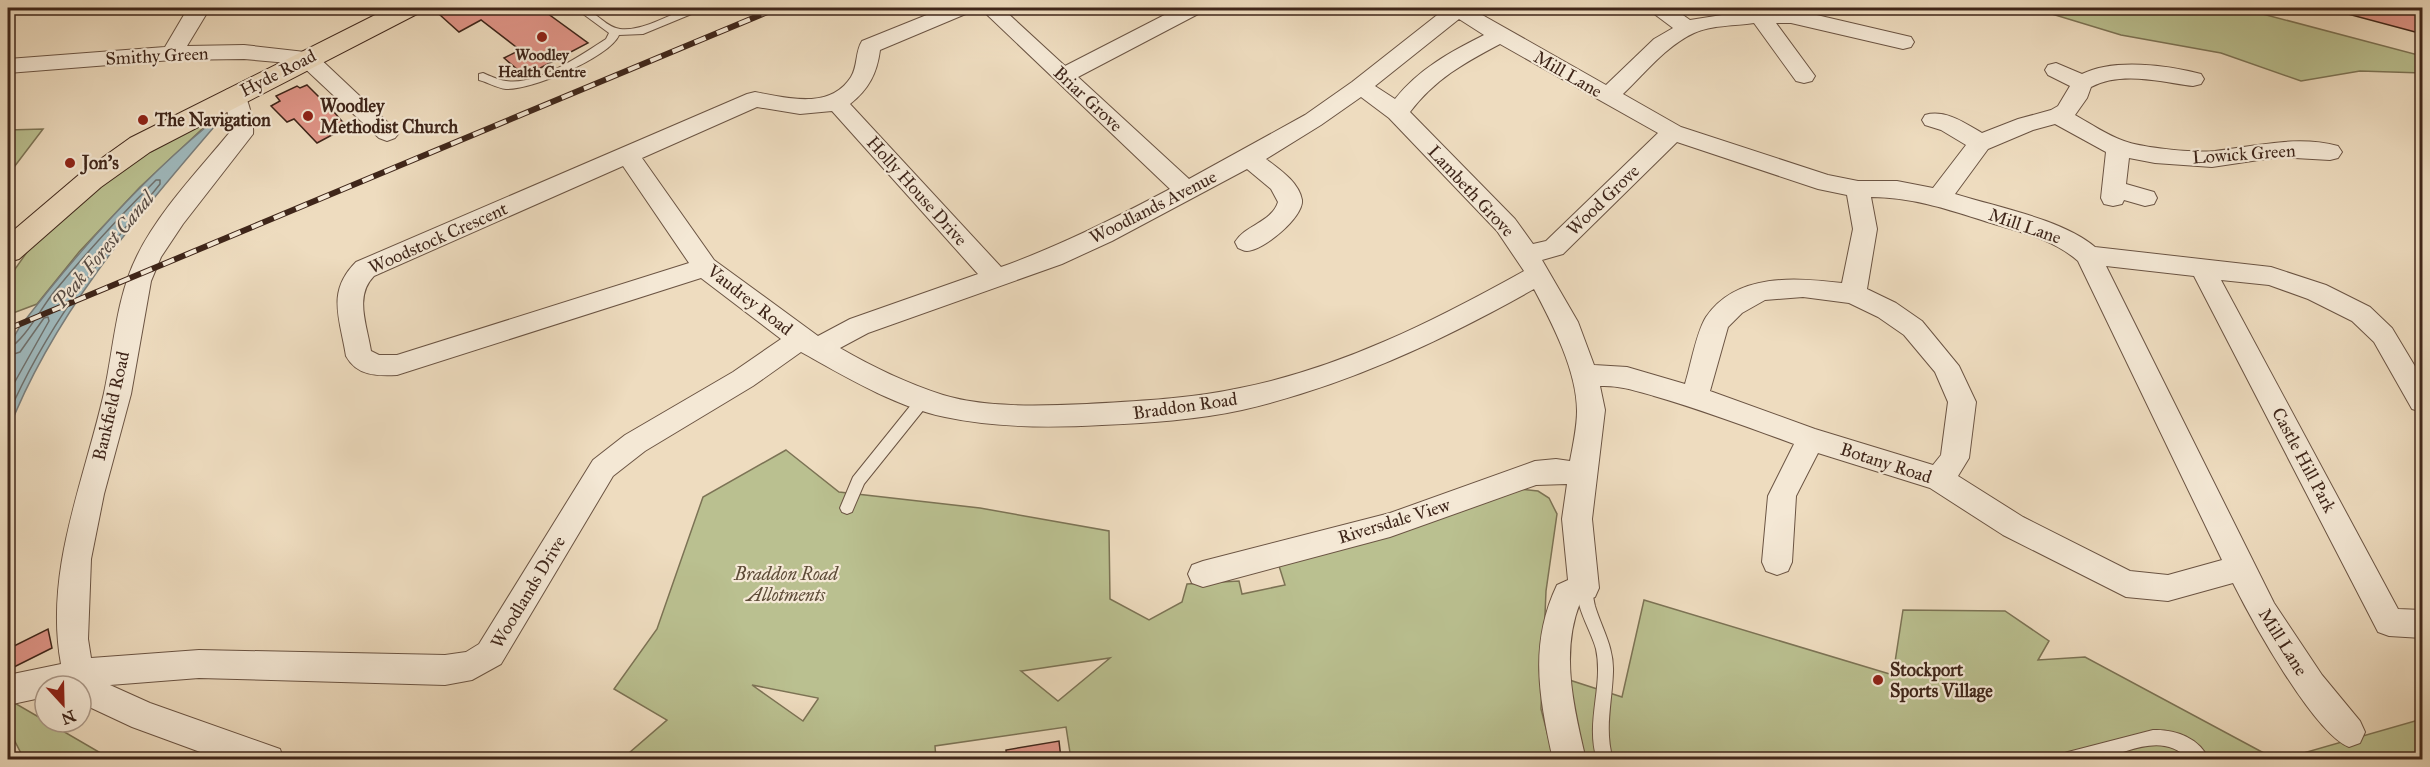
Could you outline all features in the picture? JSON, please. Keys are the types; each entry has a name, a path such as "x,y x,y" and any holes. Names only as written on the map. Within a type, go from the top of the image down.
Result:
{"main road":[{"name":"Hyde Road","path":"8,251 91,180 140,145 306,58 408,8"}],"street":[{"path":"172,53 199,8"},
{"path":"837,103 849,96 864,76 870,46 962,8"},
{"name":"Briar Grove","path":"990,8 1186,190"},
{"path":"1063,76 1193,8"},
{"name":"Mill Lane","path":"1457,8 1500,35 1673,132 1826,183 1858,189 1897,189 1939,198 2052,233 2075,244 2088,255 2263,613 2311,685 2349,732"},
{"name":"Woodlands Avenue","path":"809,345 997,279 1053,258 1103,235 1248,158 1313,120 1360,87 1457,8"},
{"path":"1660,8 1687,28"},
{"path":"1608,96 1662,44 1687,28 1724,20 1792,12 1903,42"},
{"path":"1760,16 1804,76"},
{"path":"1397,113 1416,88 1449,62 1500,35"},
{"name":"Smithy Green","path":"8,66 172,53 244,52 306,58"},
{"path":"306,58 387,134"},
{"path":"2056,70 2082,83"},
{"path":"1939,198 1980,143 2026,124 2058,116 2066,111 2076,98 2082,83 2102,73 2119,72 2185,83"},
{"name":"Lambeth Grove","path":"1360,87 1381,99 1397,113 1506,225 1564,322 1585,376 1591,410 1577,519 1584,588"},
{"name":"Bankfield Road","path":"80,674 72,639 76,559 90,494 117,394 138,281 150,254 174,218 241,134 242,126 234,95"},
{"name":"Woodstock Crescent","path":"705,267 398,365 374,366 359,356 349,298 353,281 366,268 755,99 806,108 837,103"},
{"name":"Holly House Drive","path":"837,103 997,279"},
{"name":"Lowick Green","path":"2058,116 2118,148 2184,159 2227,158 2279,149 2330,152"},
{"path":"1933,120 1949,124 1980,143"},
{"name":"Wood Grove","path":"1532,265 1554,248 1673,132"},
{"path":"2118,148 2113,193 2145,198"},
{"name":"Vaudrey Road","path":"627,154 705,267 809,345"},
{"path":"1247,242 1273,226 1287,214 1291,203 1285,187 1248,158"},
{"path":"2227,158 2246,178"},
{"path":"1853,294 1865,229 1858,189"},
{"path":"2088,255 2271,276 2317,292 2361,314 2383,335 2422,401"},
{"name":"Braddon Road","path":"809,345 878,382 943,406 1001,415 1056,416 1168,411 1212,405 1318,378 1371,357 1463,317 1532,265"},
{"name":"Castle Hill Park","path":"2203,269 2389,622 2422,624"},
{"path":"1695,397 1716,323 1733,306 1760,291 1803,288 1853,294 1887,310 1913,328 1947,366 1962,402 1955,458 1939,479"},
{"name":"Woodlands Drive","path":"88,674 99,671 199,664 346,670 445,670 472,666 490,654 603,468 635,442 743,379 809,345"},
{"name":"Botany Road","path":"1585,376 1606,375 1627,378 1695,397 1811,439 1939,479 2013,526 2126,584 2168,588 2224,573 2240,566"},
{"path":"1777,562 1782,496 1811,439"},
{"name":"Riversdale View","path":"1203,574 1390,525 1534,473 1556,471 1584,474"},
{"path":"1570,759 1554,685 1559,613 1568,594 1584,588"},
{"path":"8,690 33,685"},
{"path":"93,691 143,716 268,759"}],"lane":[{"path":"585,11 603,8"},
{"path":"585,11 615,32 639,32 701,8"},
{"path":"483,77 506,85 532,82 575,64 611,41 615,32"},
{"path":"847,508 858,482 924,399"},
{"path":"1584,588 1585,600 1605,656 1599,741 1605,759"},
{"path":"2068,759 2156,736 2174,738 2202,759"}],"green space":[{"path":"2032,8 2240,8 2422,56 2422,73 2360,71 2301,81 2221,53 2121,35"},
{"path":"215,117 140,187 79,252 37,304 8,315 8,279 32,245 138,155"},
{"path":"43,129 8,175 8,130"},
{"name":"Braddon Road Allotments","path":"786,450 839,492 980,508 1109,531 1110,599 1149,620 1182,602 1187,584 1239,581 1242,594 1285,585 1279,566 1519,489 1538,491 1549,498 1557,514 1546,591 1541,709 1554,759 1071,759 1066,727 935,746 936,759 622,759 667,720 614,689 657,629 703,497","holes":["1110,658 1058,701 1021,671 1022,671","752,685 818,698 818,699 803,721"]},
{"name":"Stockport Sports Village","path":"1644,600 1893,675 1903,610 2005,611 2049,641 2038,660 2085,657 2275,759 1582,759 1560,677 1622,697"},
{"path":"8,694 11,701 33,714 33,734 68,734 111,759 24,759 8,728"},
{"path":"2422,719 2422,759 2279,760"}],"water":[{"name":"Peak Forest Canal","path":"206,127 214,127 126,234 72,309 26,389 8,431 8,347 19,328 62,274 130,197"}],"building":[{"name":"Woodley Health Centre","path":"455,8 540,8 588,43 525,76 504,58 520,50 481,20 459,32 440,15"},
{"path":"2345,8 2420,8 2419,33 2344,13"},
{"name":"Woodley Methodist Church","path":"307,85 347,127 317,143 294,119 287,122 271,106 280,101 276,96 297,86 300,88"},
{"path":"48,629 52,648 8,670 8,649"},
{"path":"1059,741 1061,759 1007,759 1006,750"}],"railway":[{"path":"8,329 777,8"}],"place":[{"name":"Woodley Health Centre","path":"542,37"},
{"name":"Woodley Methodist Church","path":"308,116"},
{"name":"The Navigation","path":"143,120"},
{"name":"Jon's","path":"70,163"},
{"name":"Stockport Sports Village","path":"1878,680"}]}
